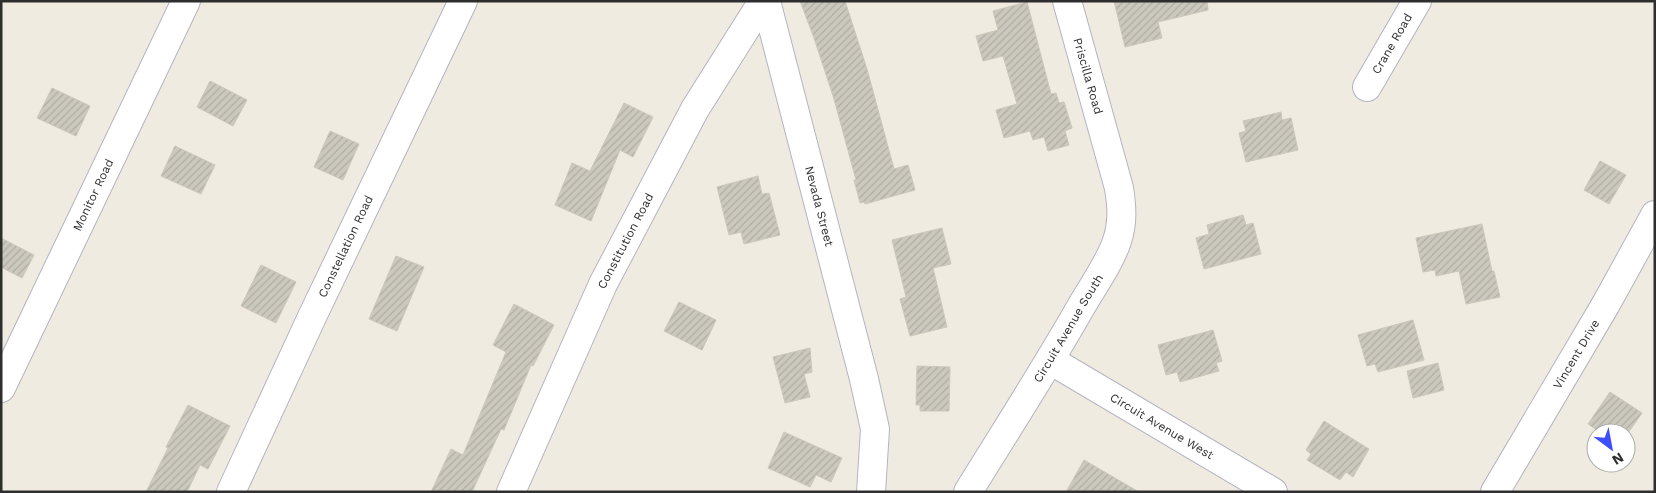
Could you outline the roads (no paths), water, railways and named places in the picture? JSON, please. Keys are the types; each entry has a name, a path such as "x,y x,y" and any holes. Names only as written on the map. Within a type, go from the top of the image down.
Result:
{"street":[{"name":"Monitor Road","path":"1,388 186,1"},
{"name":"Constellation Road","path":"232,492 463,1"},
{"name":"Nevada Street","path":"765,1 842,294 875,429 871,492"},
{"name":"Constitution Road","path":"511,492 603,284 695,109 765,1"},
{"name":"Priscilla Road","path":"1067,1 1109,151"},
{"name":"Crane Road","path":"1367,87 1418,1"},
{"name":"Circuit Avenue South","path":"968,492 1050,360 1116,243 1121,225 1122,207 1109,151"},
{"name":"Vincent Drive","path":"1495,492 1606,304 1655,215"},
{"name":"Circuit Avenue West","path":"1050,360 1273,492"}]}
